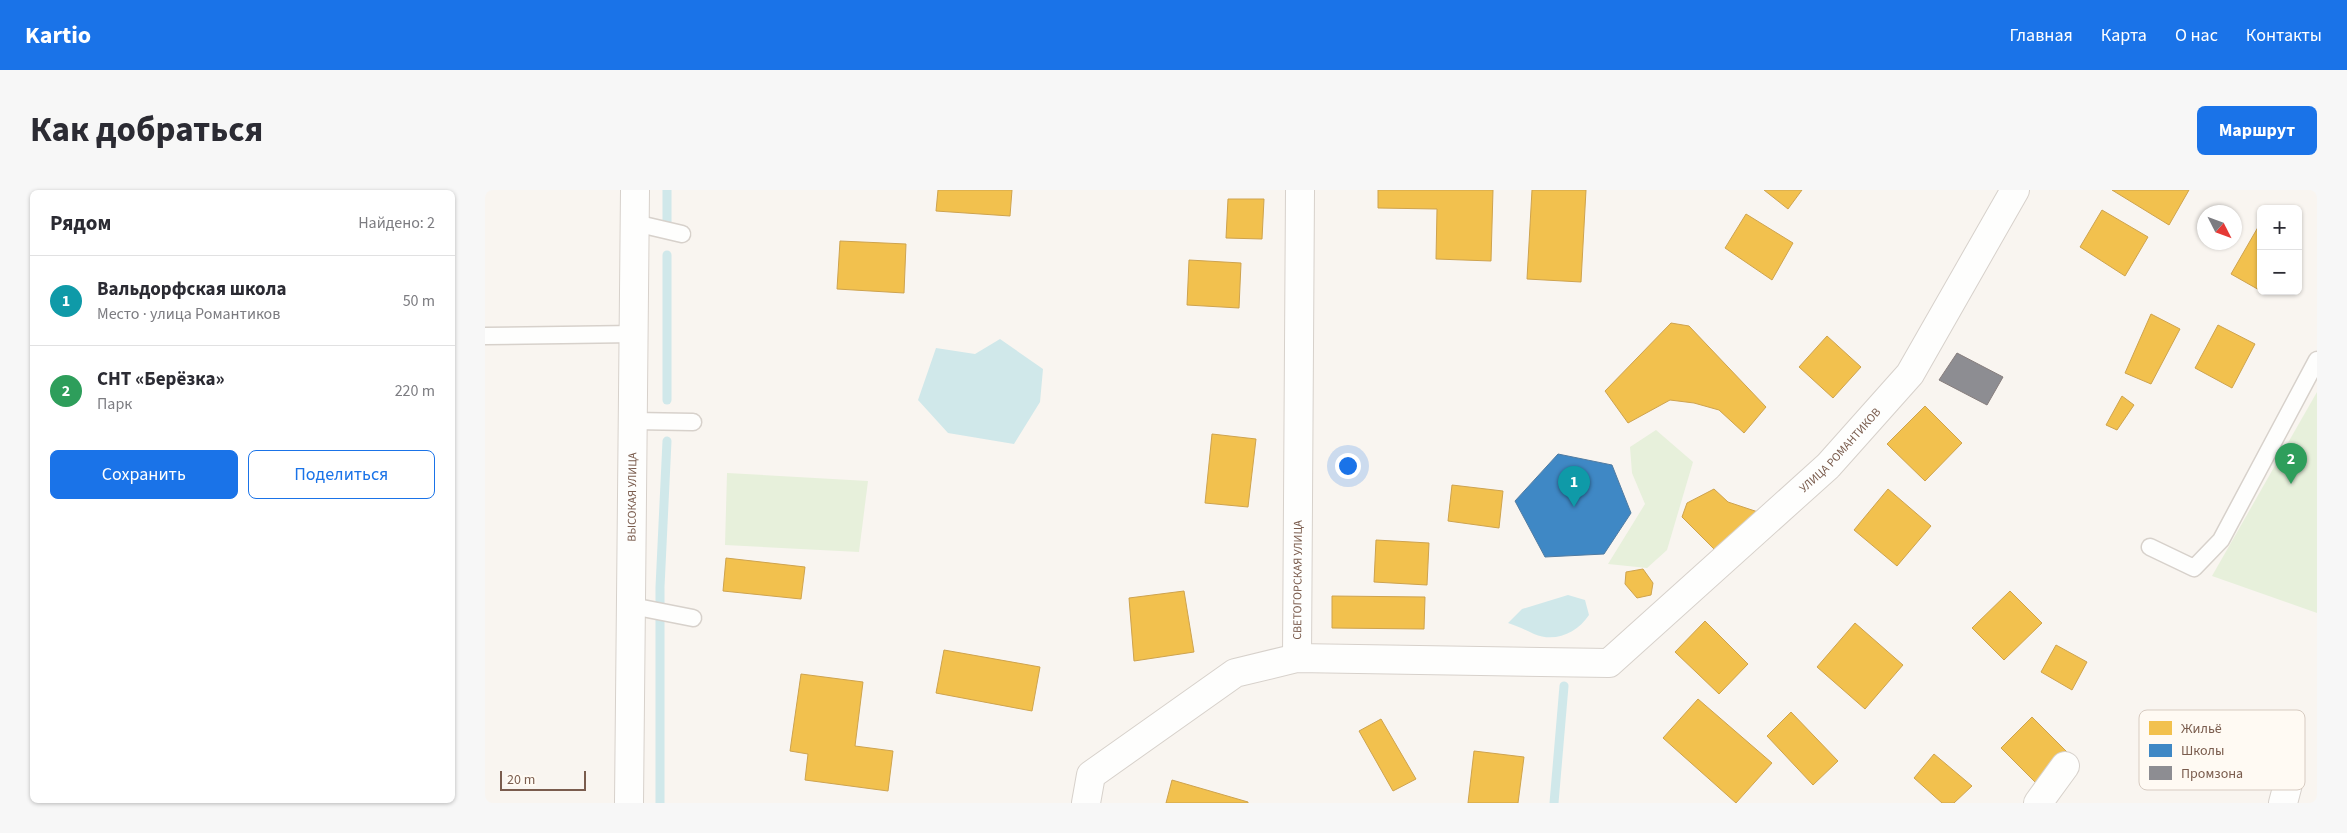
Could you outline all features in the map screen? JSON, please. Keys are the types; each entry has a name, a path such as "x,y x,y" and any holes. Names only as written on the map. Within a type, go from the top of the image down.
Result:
{"street":[{"name":"ВЫСОКАЯ УЛИЦА","path":"629,803 639,608 634,421 635,190"},
{"name":"СВЕТОГОРСКАЯ УЛИЦА","path":"1300,190 1297,658 1609,663"},
{"name":"УЛИЦА РОМАНТИКОВ","path":"1609,663 1828,466 1910,374 2015,190"},
{"path":"1086,803 1091,775 1235,673 1297,658"},
{"path":"2038,803 2065,766"}],"lane":[{"path":"635,223 682,234"},
{"path":"485,336 635,334"},
{"path":"2151,547 2193,568 2221,540 2317,360"},
{"path":"634,421 693,422"},
{"path":"639,608 693,618"}],"green space":[{"path":"2317,392 2317,613 2212,576"},
{"path":"1656,430 1693,462 1667,550 1647,568 1608,564 1645,504 1632,473 1630,447"},
{"path":"727,473 868,481 859,552 725,545"}],"water":[{"path":"1000,339 1043,369 1040,402 1014,444 948,433 918,400 936,348 975,354"},
{"path":"1568,595 1585,600 1589,615 1578,627 1565,635 1542,637 1508,623 1522,609"}],"building: Жильё":[{"path":"938,190 1012,190 1010,216 936,211"},
{"path":"1378,190 1493,190 1491,261 1436,259 1437,209 1378,208"},
{"path":"1532,190 1586,190 1581,282 1527,279"},
{"path":"1764,190 1802,190 1788,209"},
{"path":"2112,190 2189,190 2169,225"},
{"path":"1228,199 1264,199 1262,239 1226,238"},
{"path":"2102,210 2148,237 2125,276 2080,247"},
{"path":"1746,214 1793,243 1772,280 1725,248"},
{"path":"2257,229 2257,289 2231,274"},
{"path":"840,241 906,244 904,293 837,289"},
{"path":"1189,260 1241,263 1239,308 1187,305"},
{"path":"2151,314 2180,329 2151,384 2125,373"},
{"path":"1671,323 1689,326 1766,407 1744,433 1719,410 1694,403 1670,400 1628,423 1605,391"},
{"path":"2218,325 2255,344 2232,388 2195,368"},
{"path":"1827,336 1861,367 1833,398 1799,367"},
{"path":"2122,396 2134,405 2117,430 2106,425"},
{"path":"1925,406 1962,443 1925,481 1887,444"},
{"path":"1212,434 1256,439 1248,507 1205,503"},
{"path":"1452,485 1503,491 1499,528 1448,521"},
{"path":"1714,489 1728,502 1758,512 1717,552 1682,517 1687,503"},
{"path":"1888,489 1931,526 1897,566 1854,530"},
{"path":"1376,540 1429,543 1427,585 1374,582"},
{"path":"726,558 805,567 801,599 723,591"},
{"path":"1643,569 1653,583 1651,595 1637,598 1625,584 1626,572"},
{"path":"1184,591 1194,652 1134,661 1129,598"},
{"path":"2010,591 2042,623 2004,660 1972,628"},
{"path":"1332,596 1425,597 1424,629 1332,628"},
{"path":"1705,621 1748,664 1719,694 1675,652"},
{"path":"1855,623 1903,665 1865,709 1817,667"},
{"path":"2056,645 2087,662 2072,690 2041,672"},
{"path":"944,650 1040,667 1032,711 936,693"},
{"path":"801,674 863,682 855,746 893,751 888,791 805,780 808,754 790,751"},
{"path":"1698,699 1772,763 1736,803 1663,738"},
{"path":"1791,712 1838,761 1813,785 1767,736"},
{"path":"2032,717 2067,752 2036,783 2001,748"},
{"path":"1381,719 1416,779 1393,791 1359,731"},
{"path":"1474,751 1524,757 1518,803 1468,803"},
{"path":"1934,754 1972,786 1954,803 1942,803 1914,778"},
{"path":"1172,780 1248,802 1248,803 1166,803"}],"building: Школы":[{"path":"1558,454 1612,465 1631,513 1604,554 1545,557 1515,501"}],"building: Промзона":[{"path":"1957,353 2003,377 1987,405 1939,380"}],"waterway":[{"path":"667,190 667,224"},
{"path":"667,255 667,400"},
{"path":"660,803 660,587 667,441"},
{"path":"1554,803 1564,686"}],"place":[{"name":"СНТ «Берёзка»","path":"2291,484"},
{"name":"Вальдорфская школа","path":"1574,507"}]}
